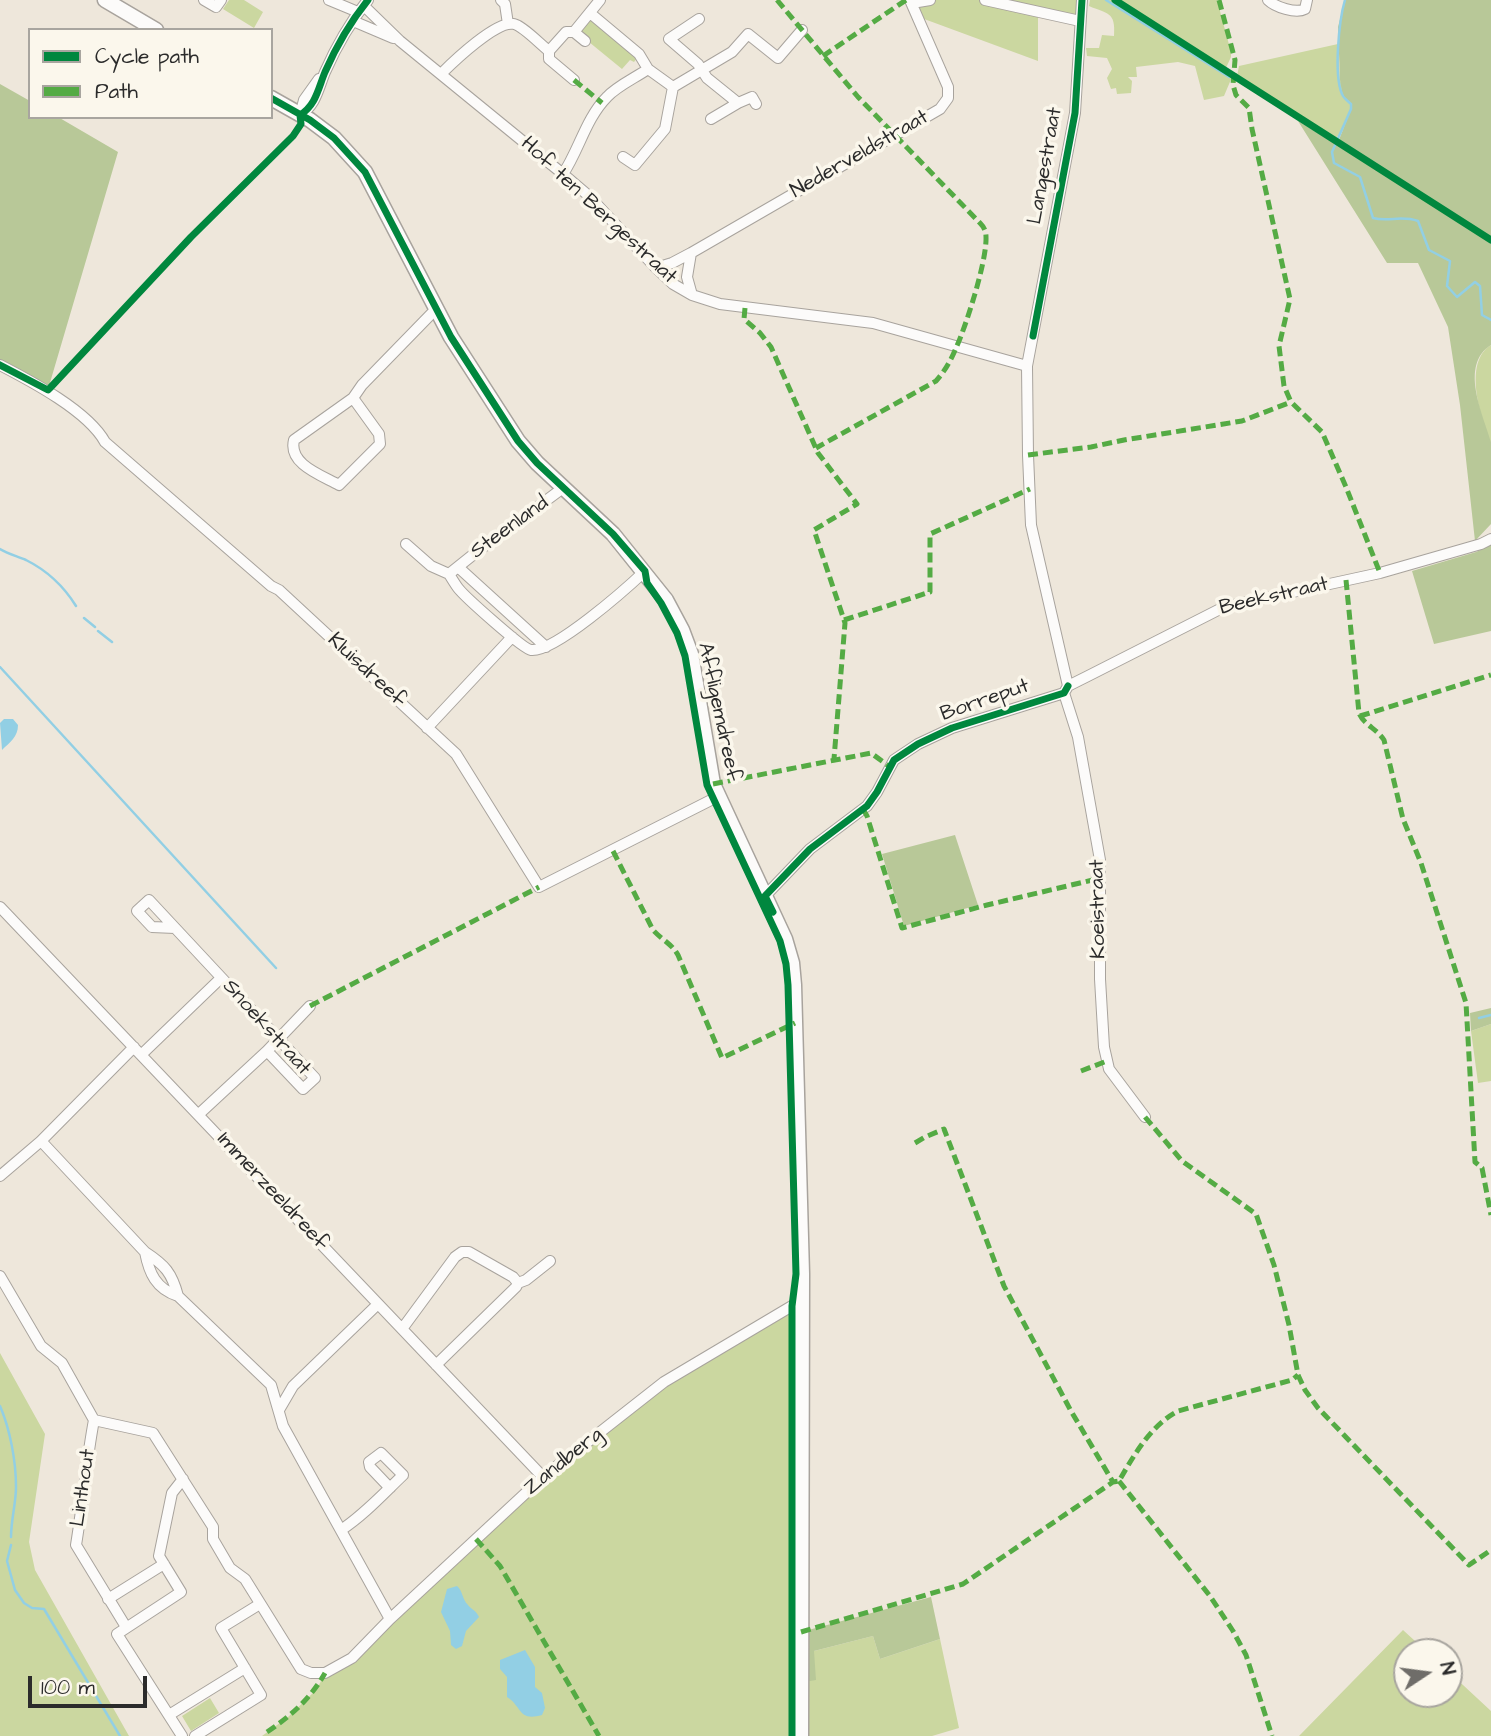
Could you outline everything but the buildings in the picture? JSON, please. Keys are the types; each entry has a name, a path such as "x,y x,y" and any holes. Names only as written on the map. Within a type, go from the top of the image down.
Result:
{"street":[{"path":"105,0 153,28"},
{"path":"204,0 216,7 220,0"},
{"path":"300,115 312,106 325,72 361,10 328,0"},
{"path":"501,0 505,4 508,24"},
{"path":"574,32 600,0"},
{"path":"911,2 930,0"},
{"path":"985,0 1080,22"},
{"name":"Langestraat","path":"1066,690 1031,525 1027,366 1075,113 1082,0"},
{"path":"1268,0 1272,4 1298,11 1305,9 1307,0"},
{"name":"Nederveldstraat","path":"656,268 691,253 940,109 948,98 948,88 911,2"},
{"name":"Hof ten Bergestraat","path":"361,10 400,41"},
{"name":"Hof ten Bergestraat","path":"361,10 442,73 589,196 656,268 673,284 692,295 720,304 873,323 1027,366"},
{"path":"590,13 639,54 648,69 673,87"},
{"path":"699,19 669,39 738,103"},
{"path":"442,73 461,54 508,24 517,24 549,51"},
{"path":"623,157 635,165 665,128 673,87 732,52 748,34 778,58 802,30"},
{"path":"574,80 553,64 549,59 549,51 566,32 574,32 585,41"},
{"path":"563,174 606,97 648,69"},
{"path":"711,119 751,97 756,104"},
{"name":"Affligemdreef","path":"273,99 334,138 365,172 466,362 518,441 563,488 613,534 666,600 691,654 710,770 719,796 785,939 792,963 794,985 802,1300 800,1736"},
{"path":"691,253 687,277 692,295"},
{"path":"353,397 379,434 380,444 339,485 298,461 292,448 294,440 353,397 436,309"},
{"name":"Kluisdreef","path":"0,365 47,390 70,408 172,501 279,590 456,754 539,887 719,796"},
{"name":"Steenland","path":"449,574 563,488"},
{"name":"Beekstraat","path":"1066,690 1224,607 1380,573 1481,544 1491,538"},
{"name":"Steenland","path":"406,544 431,566 449,574 458,588 512,637 526,648 535,650 587,620 645,571"},
{"name":"Steenland","path":"458,567 546,646"},
{"path":"427,727 512,637"},
{"name":"Borreput","path":"765,896 810,849 867,806 894,760 918,744 952,729 1066,690"},
{"name":"Koeistraat","path":"1066,690 1078,737 1100,860 1100,979 1104,1047 1109,1069 1145,1117"},
{"name":"Immerzeeldreef","path":"0,907 543,1477"},
{"name":"Snoekstraat","path":"175,928 315,1078 303,1089 267,1051"},
{"path":"0,1176 221,978"},
{"path":"199,1114 267,1051 310,1006"},
{"path":"41,1141 145,1252 159,1261 173,1277 178,1296"},
{"path":"145,1252 149,1274 167,1292 178,1296 271,1385 283,1426 390,1619"},
{"path":"402,1329 455,1257 462,1252 469,1252 513,1277 518,1283"},
{"path":"436,1365 511,1293 518,1283 551,1261"},
{"path":"0,1276 41,1346 62,1363 94,1420 153,1433 212,1527 213,1539 230,1568 246,1579 260,1604 221,1628 261,1695 195,1736"},
{"name":"Zandberg","path":"260,1604 301,1669 312,1673 325,1673 352,1658 390,1619 543,1477 664,1382 802,1300"},
{"path":"279,1410 293,1386 378,1304"},
{"path":"271,1385 293,1386"},
{"name":"Linthout","path":"94,1420 76,1545 126,1627 117,1633 182,1736"},
{"path":"126,1627 181,1592 159,1556 172,1493 183,1479"},
{"path":"341,1530 355,1521 390,1488"},
{"path":"108,1599 164,1564"},
{"path":"169,1715 245,1668"}],"green space":[{"path":"229,0 244,0 263,12 254,28 223,9"},
{"path":"930,0 1081,0 1080,21 1038,12 1038,61 916,16 912,3"},
{"path":"1090,0 1112,0 1193,50 1120,0 1217,0 1231,52 1225,70 1232,77 1224,96 1204,100 1195,66 1178,62 1136,67 1137,77 1128,77 1132,81 1131,93 1117,94 1116,88 1111,89 1107,78 1112,69 1107,58 1087,56 1086,48 1099,48 1102,35 1114,36 1112,18 1089,6"},
{"path":"1345,0 1491,0 1491,345 1481,354 1475,377 1479,404 1491,442 1491,524 1475,541 1460,405 1448,327 1418,263 1387,263 1298,121 1337,145 1351,109 1351,104 1343,97 1340,80 1338,27"},
{"path":"590,18 637,58 634,62 630,60 622,69 578,33"},
{"path":"1338,44 1340,80 1351,109 1344,128 1333,142 1236,81 1239,66"},
{"path":"0,84 28,100 28,119 61,119 118,152 49,386 0,359"},
{"path":"1491,345 1491,443 1482,419 1476,377 1483,353"},
{"path":"1491,545 1491,631 1434,644 1412,571"},
{"path":"955,835 978,905 904,926 882,854"},
{"path":"1491,1008 1491,1024 1471,1031 1470,1013"},
{"path":"1491,1024 1491,1081 1478,1083 1471,1031"},
{"path":"802,1300 801,1736 262,1736 288,1717 317,1689 325,1673 353,1658 543,1477 664,1382"},
{"path":"0,1353 45,1434 29,1542 35,1570 129,1736 0,1736"},
{"path":"931,1597 940,1639 880,1659 873,1636 814,1651 816,1680 804,1682 801,1632"},
{"path":"1403,1630 1412,1638 1395,1638"},
{"path":"873,1636 880,1659 940,1639 959,1728 932,1736 804,1736 804,1682 814,1651"},
{"path":"1393,1640 1393,1708 1463,1708 1463,1685 1491,1711 1491,1736 1299,1736"},
{"path":"210,1698 219,1713 191,1731 182,1716"}],"water":[{"path":"4,719 13,719 18,729 11,742 2,750 0,723"},
{"path":"457,1586 466,1603 479,1617 466,1631 462,1646 456,1649 451,1645 450,1631 441,1612 447,1589"},
{"path":"525,1650 535,1667 535,1687 542,1693 545,1708 542,1715 534,1717 524,1715 507,1697 507,1677 500,1669 500,1660"}],"waterway":[{"path":"1106,0 1229,77"},
{"path":"1345,0 1339,34 1338,76 1343,96 1351,104 1351,109 1332,152 1334,163 1360,177 1373,218 1418,221 1429,250 1450,261 1447,286 1457,297 1475,282 1480,286 1482,315 1491,320"},
{"path":"0,549 26,560 48,574 76,606"},
{"path":"84,618 95,627"},
{"path":"98,631 112,642"},
{"path":"0,667 276,968"},
{"path":"1479,1018 1491,1015"},
{"path":"0,1406 15,1467 16,1493 11,1537"},
{"path":"11,1545 7,1561 15,1590 24,1603 32,1608 44,1609 120,1736"}],"marked path":[{"path":"777,0 858,97 981,225 986,235 980,277 970,310 948,365 936,381 816,448"},
{"path":"823,56 906,0"},
{"path":"1219,0 1235,60 1233,85 1236,95 1249,108 1290,299 1279,346 1284,386 1291,402 1322,432 1380,573"},
{"path":"574,80 602,103"},
{"path":"745,308 744,319 771,347 818,453 857,504 814,530 845,623 834,759"},
{"path":"1028,455 1242,421 1291,402"},
{"path":"844,620 930,592 930,534 1030,489"},
{"path":"1346,580 1359,713 1384,740 1403,819 1421,863 1466,1003 1475,1162 1482,1168 1491,1215"},
{"path":"1360,716 1491,675"},
{"path":"713,784 871,753 890,767"},
{"path":"863,809 902,928 1101,878"},
{"path":"613,851 653,930 678,955 722,1058 795,1023"},
{"path":"310,1006 539,887"},
{"path":"1081,1071 1107,1061"},
{"path":"1145,1117 1182,1161 1256,1214 1274,1265 1298,1375 1318,1408 1469,1565 1491,1550"},
{"path":"915,1143 944,1129 1004,1286 1071,1411 1113,1482"},
{"path":"801,1632 963,1584 1113,1482 1119,1481 1144,1442 1168,1417 1178,1411 1292,1380 1298,1375"},
{"path":"1119,1481 1210,1596 1233,1631 1246,1655 1272,1736"},
{"path":"476,1539 500,1566 599,1736"},
{"path":"267,1732 300,1706 325,1673"}],"cycle path":[{"path":"300,115 313,101 339,44 368,0"},
{"path":"1033,336 1075,113 1082,0"},
{"path":"1115,0 1491,240"},
{"path":"273,99 310,120 334,138 365,172 451,337 518,441 537,463 613,534 645,571 647,583 677,633 685,656 707,785 780,941 788,985 796,1274 792,1306 792,1736"},
{"path":"0,365 48,390 191,237 293,136 301,124 300,115"},
{"path":"773,912 765,896 810,849 867,806 894,760 918,744 952,728 1064,693 1068,686"}]}
